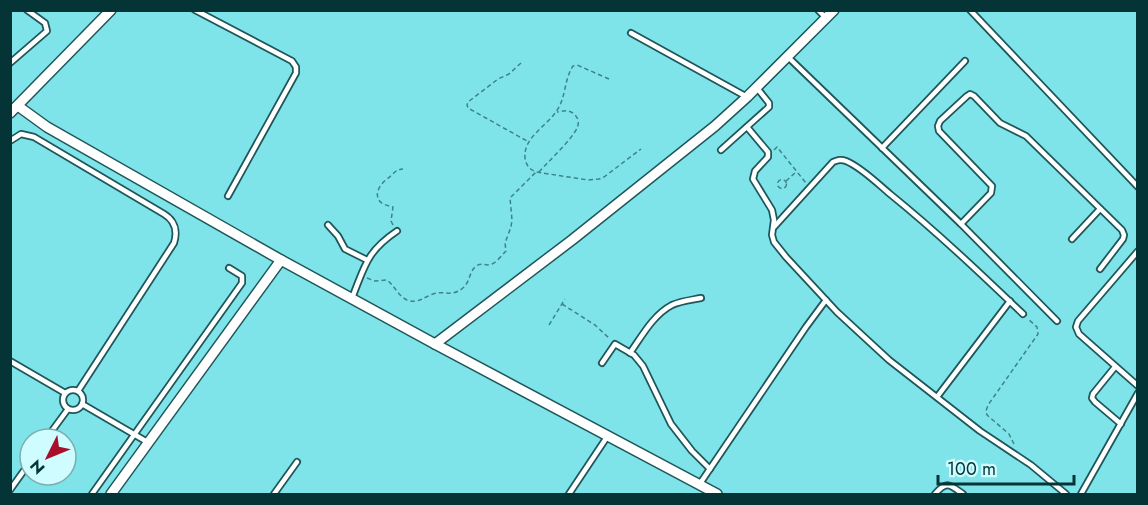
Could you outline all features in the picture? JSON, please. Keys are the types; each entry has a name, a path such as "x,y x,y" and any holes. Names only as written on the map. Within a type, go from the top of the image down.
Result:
{"street":[{"path":"10,113 111,10"},
{"path":"435,344 572,240 686,149 747,97 830,14"},
{"path":"18,106 46,127 281,260 717,495"},
{"path":"111,495 281,260"}],"lane":[{"path":"10,63 47,31 45,23 27,10"},
{"path":"195,10 292,61 296,67 296,73 228,196"},
{"path":"818,10 830,14"},
{"path":"970,10 1137,187"},
{"path":"631,33 747,97"},
{"path":"788,57 961,224 1057,321"},
{"path":"882,148 965,61"},
{"path":"721,150 768,109 768,102 756,88"},
{"path":"961,224 991,193 992,189 990,184 939,131 938,126 940,121 970,94 1000,123 1026,136 1122,230 1123,239 1100,269"},
{"path":"747,127 769,154 753,176 754,182 772,210 774,242 786,257 879,352 980,431 1046,478 1065,495"},
{"path":"10,141 21,134 34,137 164,213 175,226 174,243 78,391"},
{"path":"772,228 836,161 845,160 925,223 1023,314"},
{"path":"1072,239 1100,209"},
{"path":"328,225 338,236 345,249 367,260"},
{"path":"352,298 367,260 379,244 397,231"},
{"path":"1137,251 1076,327 1079,334 1137,386"},
{"path":"92,495 242,283 242,276 229,268"},
{"path":"630,353 660,313 680,302 701,298"},
{"path":"699,485 826,300"},
{"path":"937,397 1010,301"},
{"path":"602,363 615,344 637,358 671,424 692,451 710,469"},
{"path":"10,361 64,393"},
{"path":"1115,367 1093,393 1092,398 1120,424"},
{"path":"71,389 78,391 82,397 82,404 78,409 68,409 63,403 64,393 71,389"},
{"path":"1081,495 1137,393"},
{"path":"82,404 149,443"},
{"path":"55,427 68,409"},
{"path":"569,495 608,436"},
{"path":"274,495 297,462"},
{"path":"935,495 941,487 947,485 963,495"}],"path":[{"path":"521,63 467,105 468,108 528,142"},
{"path":"609,79 576,65 573,66 566,80 561,103 556,113 528,142 525,161 529,168 537,172 588,180 599,179 641,149"},
{"path":"361,276 389,281 402,297 410,301 421,300 433,294 450,294 459,291 467,284 470,273 480,263 489,265 494,263 506,251 505,243 512,220 510,198 574,134 578,126 578,118 573,113 566,110 556,113"},
{"path":"769,154 777,147 810,188"},
{"path":"397,231 390,221 393,207 382,203 377,191 395,171 403,169"},
{"path":"785,181 796,171"},
{"path":"549,325 565,299"},
{"path":"562,304 595,325 615,344"},
{"path":"1016,455 1012,438 987,415 986,411 1038,334 1037,327 1023,314"}]}
